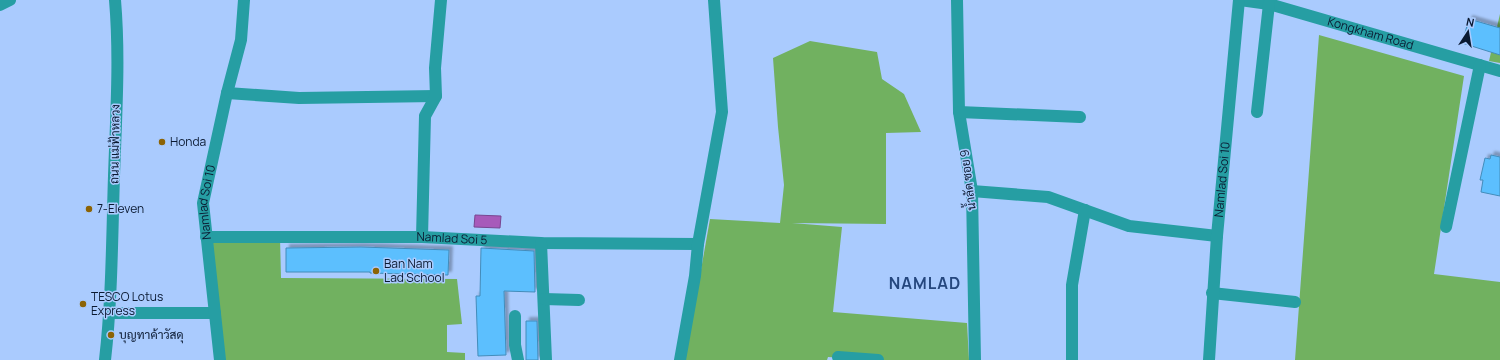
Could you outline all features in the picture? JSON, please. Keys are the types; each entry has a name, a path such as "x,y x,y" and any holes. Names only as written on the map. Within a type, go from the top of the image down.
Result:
{"street":[{"path":"0,5 10,0"},
{"name":"ถนน แม่ฟ้าหลวง","path":"105,360 110,313 117,73 115,0"},
{"name":"Namlad Soi 10","path":"220,360 203,203 227,93 241,40 244,0"},
{"path":"422,237 425,116 436,96 435,68 441,0"},
{"path":"680,360 695,276 698,244 722,112 714,0"},
{"name":"น้ำลัด ซอย 9","path":"957,0 959,112 972,191 975,360"},
{"name":"Namlad Soi 10","path":"1209,360 1212,294 1239,0"},
{"name":"Kongkham Road","path":"1239,0 1269,4 1500,71"},
{"path":"1257,112 1269,4"},
{"path":"1446,227 1480,65"},
{"path":"227,93 299,98 436,96"},
{"path":"959,112 1080,117"},
{"path":"972,191 1048,197 1129,226 1217,236"},
{"path":"1072,360 1072,284 1085,210"},
{"name":"Namlad Soi 5","path":"206,238 422,237 541,243 698,244"},
{"path":"541,243 546,360"},
{"path":"1212,294 1295,302"},
{"path":"544,299 579,300"},
{"path":"110,313 215,313"},
{"path":"515,316 515,345 518,360"},
{"path":"838,357 878,360"}],"green space":[{"path":"1500,14 1500,63 1489,61"},
{"path":"1319,35 1464,76 1434,274 1500,282 1500,360 1295,360"},
{"path":"810,41 877,52 882,79 904,94 921,132 886,133 886,224 792,223 842,227 833,312 967,323 969,360 878,360 828,357 827,360 685,360 710,219 780,223 784,185 773,58"},
{"path":"206,237 280,237 281,278 457,279 462,324 447,325 447,352 465,353 465,360 220,360"}],"shaded area":[{"path":"475,215 501,216 500,228 474,227"}],"building":[{"path":"1469,19 1500,28 1500,55 1462,43"},
{"path":"1491,155 1500,157 1500,196 1481,192 1483,180 1480,180 1485,158 1490,159"},
{"path":"361,247 449,250 448,275 370,272 286,272 286,248"},
{"path":"481,248 534,251 535,292 504,291 506,355 478,356 476,296 480,296"},
{"path":"526,321 537,321 538,360 526,360"}],"place":[{"name":"Honda","path":"162,142"},
{"name":"7-Eleven","path":"89,209"},
{"name":"Ban Nam Lad School","path":"376,271"},
{"name":"TESCO Lotus Express","path":"83,304"},
{"name":"บุญทาค้าวัสดุ","path":"111,335"}],"district":[{"name":"NAMLAD","path":"925,283"}]}
